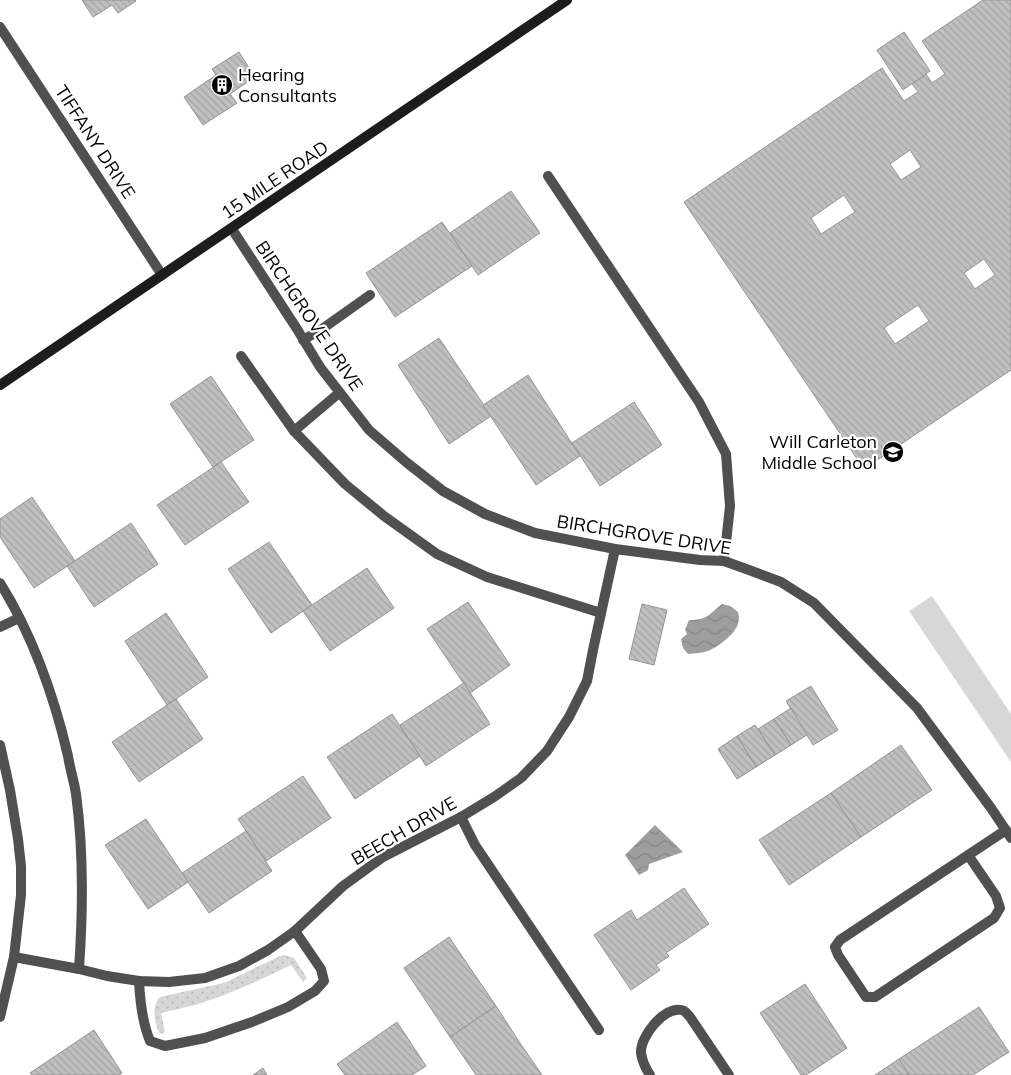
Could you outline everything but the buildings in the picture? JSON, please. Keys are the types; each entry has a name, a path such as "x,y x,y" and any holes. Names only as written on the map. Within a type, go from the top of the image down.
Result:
{"main road":[{"name":"15 MILE ROAD","path":"0,385 567,0"}],"street":[{"name":"TIFFANY DRIVE","path":"0,27 162,275"},
{"path":"548,176 699,402 726,454 730,506 724,562"},
{"name":"BIRCHGROVE DRIVE","path":"232,229 320,367 339,393 369,430 443,491 485,514 535,533 616,549 724,562 781,582 814,603 917,708 992,808 1008,834"},
{"path":"303,340 370,295"},
{"path":"241,356 294,431 346,484 384,516 437,554 487,577 601,613"},
{"path":"294,431 339,393"},
{"name":"BEECH DRIVE","path":"14,957 107,976 139,980 169,982 205,978 239,966 268,950 295,931 344,886 383,857 461,817 494,797 521,778 547,751 570,717 587,681 616,549"},
{"path":"0,583 19,618 42,668 61,727 76,793 82,866 79,969"},
{"path":"0,626 19,618"},
{"path":"0,746 10,790 21,866 21,895 14,957 0,1016"},
{"path":"461,817 475,845 600,1030"},
{"path":"968,855 996,896 1000,908 994,918 875,997 866,997 838,955 835,947 840,940 968,855 1008,834"},
{"path":"139,980 145,1028 150,1041 165,1046 205,1038 288,1007 314,991 324,981 321,969 295,931"},
{"path":"650,1075 641,1052 643,1040 656,1021 671,1011 680,1009 690,1017 729,1075"}],"shaded area":[{"path":"932,596 1011,714 1011,762 909,611"},
{"path":"285,955 294,958 307,978 303,982 291,965 220,997 161,1013 165,1032 161,1034 159,1031 154,1013 155,1004 160,997 224,983"}],"water":[{"path":"722,604 730,606 738,612 739,621 736,628 726,640 712,649 688,654 683,648 681,639 687,634 685,630 689,620 704,618"},
{"path":"655,825 683,852 649,864 648,870 639,875 625,855"}],"place":[{"name":"Hearing Consultants","path":"222,85"},
{"name":"Will Carleton Middle School","path":"893,452"}]}
